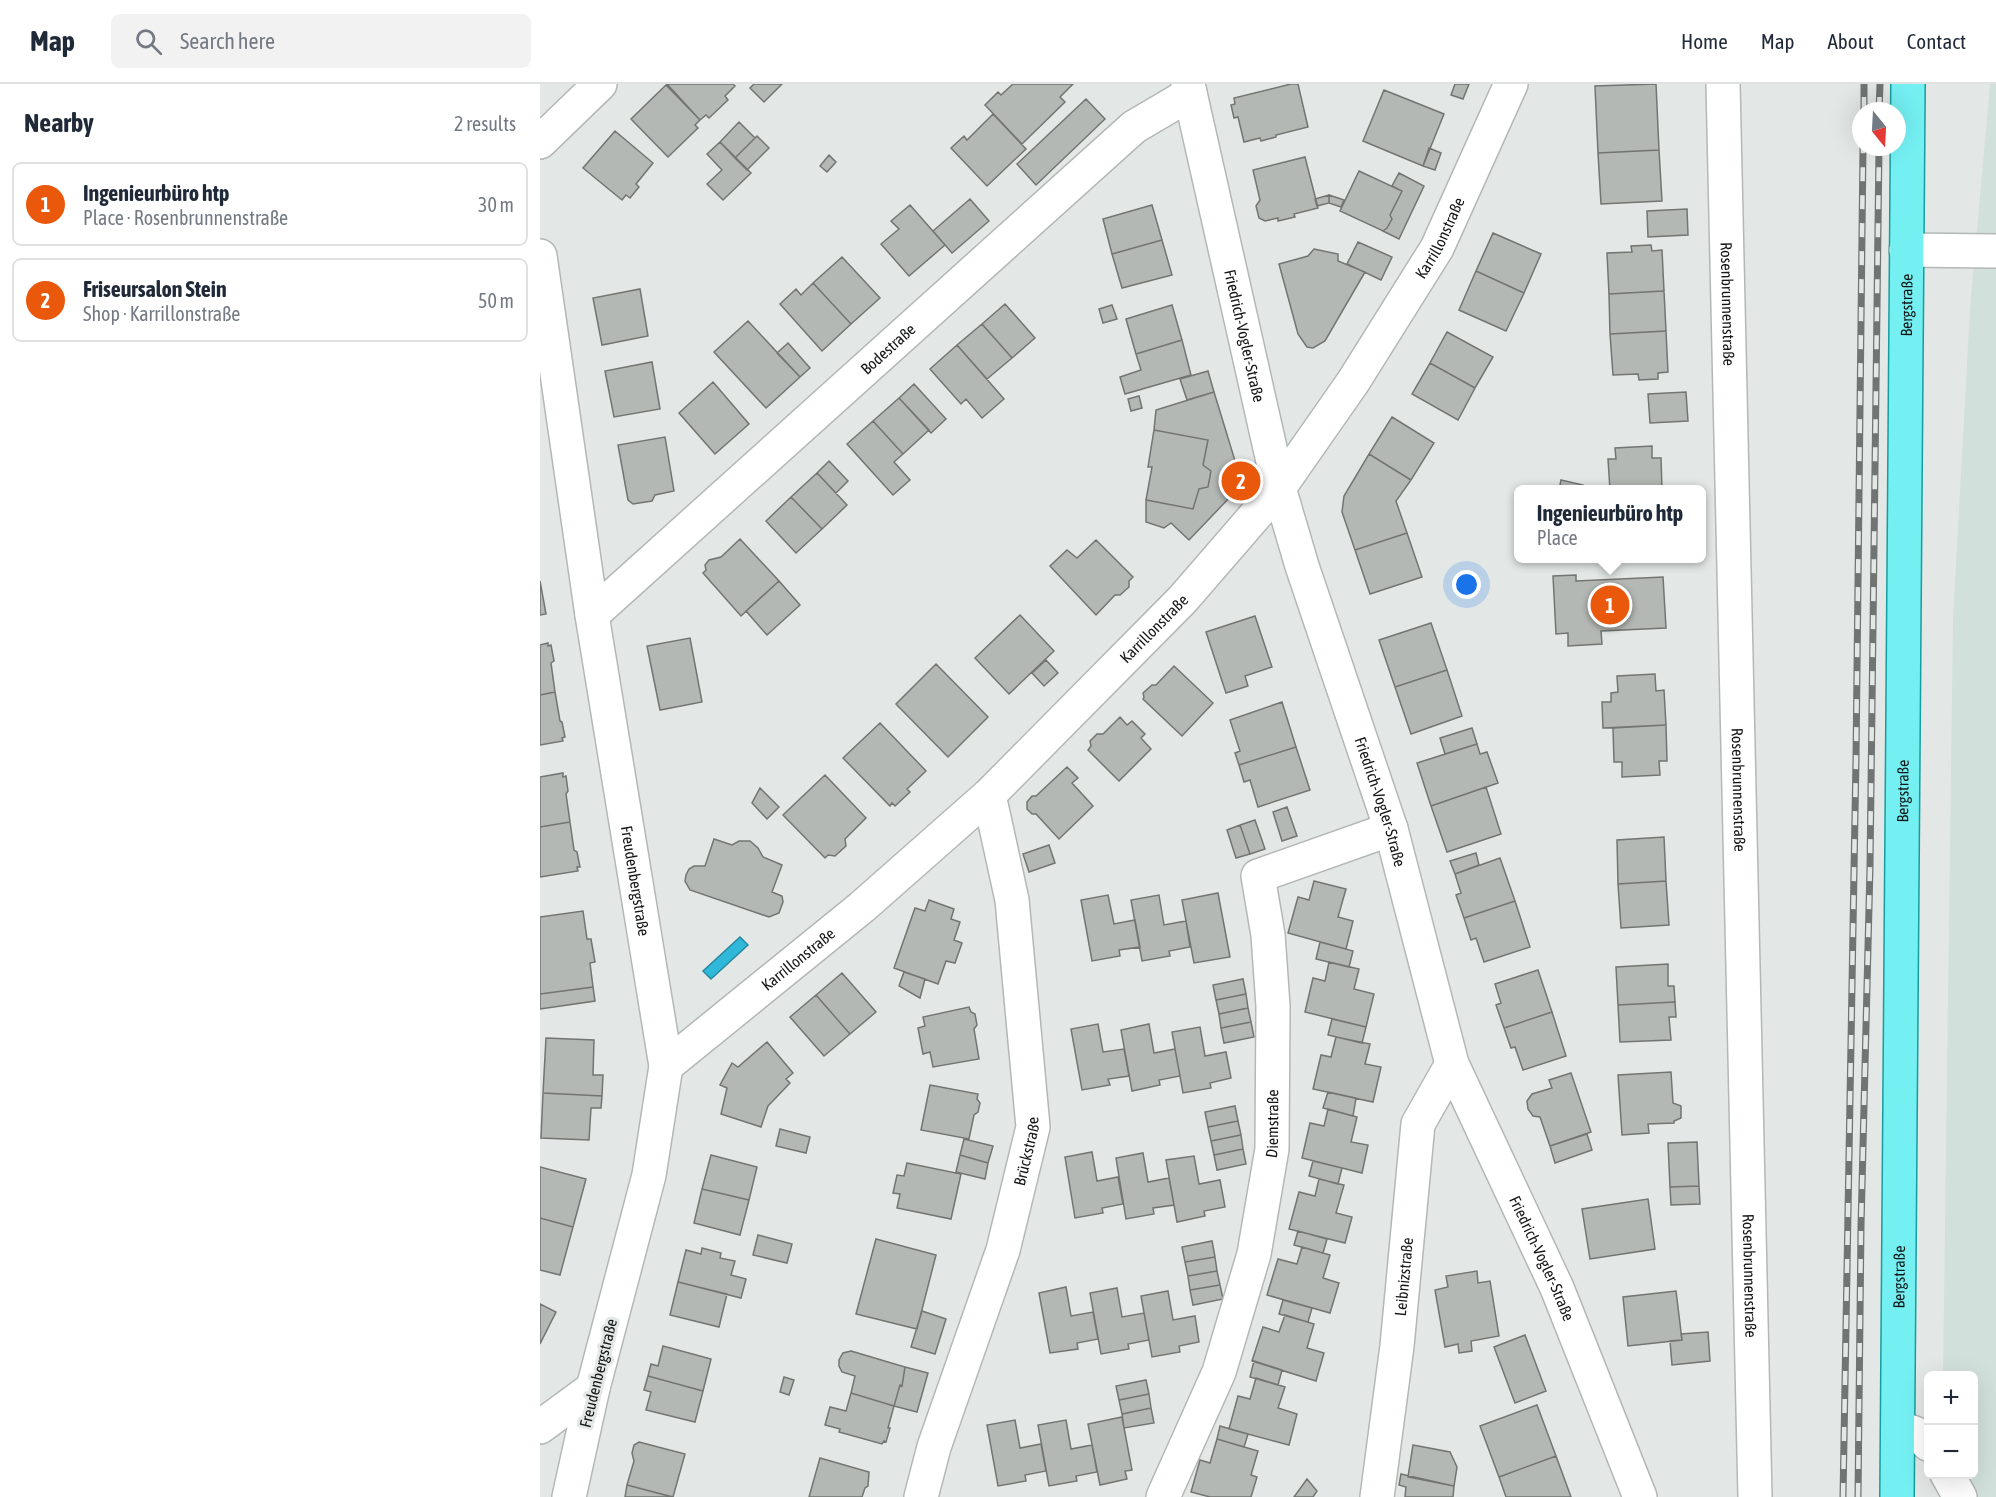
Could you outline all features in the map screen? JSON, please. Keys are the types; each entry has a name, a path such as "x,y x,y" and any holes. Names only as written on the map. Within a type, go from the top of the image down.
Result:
{"main road":[{"name":"Bergstraße","path":"1897,1497 1908,84"}],"street":[{"path":"540,142 600,84"},
{"name":"Karrillonstraße","path":"666,1066 862,907 989,795 1183,599 1279,488 1353,382 1437,248 1511,84"},
{"name":"Rosenbrunnenstraße","path":"1723,84 1755,1497"},
{"name":"Friedrich-Vogler-Straße","path":"1189,89 1279,488 1302,566 1391,829 1452,1064 1557,1288 1640,1497"},
{"name":"Bodestraße","path":"592,615 1134,127 1189,89"},
{"path":"1906,250 1996,252"},
{"name":"Freudenbergstraße","path":"540,256 592,615 666,1066 649,1175 593,1388 568,1497"},
{"name":"Brückstraße","path":"921,1497 934,1447 1003,1250 1033,1127 1012,900 989,795"},
{"name":"Diemstraße","path":"1162,1497 1219,1372 1254,1254 1272,1149 1273,1006 1269,935 1258,876 1391,829"},
{"name":"Leibnizstraße","path":"1377,1497 1397,1346 1418,1124 1452,1064"},
{"path":"540,1428 593,1388"},
{"path":"1898,1429 1909,1430 1924,1440"},
{"path":"1950,1479 1960,1497"}],"shaded area":[{"path":"1990,84 1996,84 1996,1497 1941,1497 1941,1479 1978,1479 1978,1371 1943,1371 1953,617 1970,309"}],"water":[{"path":"740,937 748,945 711,979 703,971"}],"building":[{"path":"667,84 733,84 735,86 725,96 728,100 709,118 706,115 700,120"},
{"path":"754,84 782,84 764,102 750,88"},
{"path":"1013,84 1073,84 1060,97 1065,102 1022,144 985,105 998,92 1001,95"},
{"path":"1298,84 1308,127 1261,141 1260,138 1244,142 1238,117 1234,118 1231,105 1235,104 1234,98"},
{"path":"1455,84 1469,84 1463,99 1451,95"},
{"path":"1656,84 1659,150 1598,153 1595,86"},
{"path":"666,85 700,120 695,125 698,128 668,157 631,119"},
{"path":"1384,90 1444,114 1423,166 1363,141"},
{"path":"1086,99 1105,119 1036,185 1017,164"},
{"path":"993,114 1026,149 987,186 951,148 964,136 967,140"},
{"path":"739,122 755,138 735,158 720,142"},
{"path":"615,131 653,163 636,184 639,187 630,198 626,195 622,200 583,168"},
{"path":"757,136 769,148 747,170 735,158"},
{"path":"720,142 751,173 723,200 707,184 722,170 707,154"},
{"path":"1429,148 1441,153 1435,170 1423,166"},
{"path":"1659,150 1662,201 1601,204 1598,153"},
{"path":"829,155 836,162 827,172 820,166"},
{"path":"1305,157 1318,208 1278,221 1278,218 1265,221 1259,218 1256,206 1260,200 1253,170"},
{"path":"1359,171 1402,191 1390,215 1392,219 1383,231 1340,211"},
{"path":"1399,173 1424,186 1399,239 1383,231 1392,219 1390,215 1402,191 1392,186"},
{"path":"1329,195 1344,200 1341,207 1329,203"},
{"path":"1329,195 1329,203 1317,206 1315,199"},
{"path":"970,199 989,221 952,253 933,231"},
{"path":"910,205 945,245 909,276 881,244 899,229 891,221"},
{"path":"1152,205 1162,240 1112,254 1103,219"},
{"path":"1687,209 1688,235 1648,237 1647,211"},
{"path":"1493,233 1541,254 1524,293 1476,271"},
{"path":"1162,240 1172,275 1122,288 1112,254"},
{"path":"1358,242 1392,257 1381,280 1347,264"},
{"path":"1651,245 1652,251 1662,250 1664,291 1609,294 1607,253 1632,252 1631,246"},
{"path":"1314,249 1338,254 1338,261 1365,272 1325,341 1313,348 1307,347 1298,334 1279,264 1308,256"},
{"path":"842,257 880,298 851,324 813,283"},
{"path":"1476,271 1524,293 1506,331 1459,310"},
{"path":"813,283 851,324 822,351 780,304 796,289 801,295"},
{"path":"640,289 648,336 602,345 593,298"},
{"path":"1664,291 1666,331 1610,334 1609,294"},
{"path":"1005,304 1035,338 1012,358 982,324"},
{"path":"1112,305 1117,319 1103,323 1099,309"},
{"path":"1172,305 1182,340 1136,354 1126,319"},
{"path":"748,321 800,377 766,408 714,352"},
{"path":"982,324 1012,358 987,379 957,345"},
{"path":"1666,331 1668,372 1658,373 1658,379 1639,380 1638,374 1613,375 1610,334"},
{"path":"1447,332 1493,357 1475,388 1430,363"},
{"path":"1182,340 1191,375 1125,394 1120,377 1141,370 1136,354"},
{"path":"788,343 810,368 800,377 777,353"},
{"path":"957,345 1004,399 982,418 966,399 961,404 930,369"},
{"path":"652,362 660,409 614,417 605,371"},
{"path":"1430,363 1475,388 1458,420 1412,394"},
{"path":"1208,371 1214,392 1187,400 1180,379"},
{"path":"713,382 749,424 715,454 679,413"},
{"path":"914,384 946,419 931,433 899,398"},
{"path":"1214,392 1236,464 1232,495 1189,540 1171,523 1164,528 1146,522 1146,500 1193,509 1199,489 1208,487 1211,471 1203,465 1208,440 1154,430 1156,410"},
{"path":"1686,392 1688,421 1650,423 1648,394"},
{"path":"1139,396 1142,408 1131,411 1128,399"},
{"path":"899,398 929,430 903,454 873,421"},
{"path":"1392,417 1434,443 1411,480 1369,454"},
{"path":"873,421 903,454 894,462 910,480 893,495 847,444"},
{"path":"1154,430 1208,440 1203,465 1211,471 1208,487 1199,489 1193,509 1146,500 1152,467 1148,467"},
{"path":"665,437 674,491 655,495 652,501 633,504 628,500 618,445"},
{"path":"1652,446 1652,458 1661,458 1662,485 1610,485 1608,459 1616,459 1615,448"},
{"path":"1369,454 1411,480 1396,501 1407,533 1355,550 1342,512 1344,496"},
{"path":"829,461 848,481 836,493 817,473"},
{"path":"817,473 847,505 822,529 791,497"},
{"path":"1561,480 1583,485 1560,485"},
{"path":"791,497 822,529 796,553 766,521"},
{"path":"1407,533 1422,577 1370,594 1355,550"},
{"path":"740,539 779,581 741,616 703,573 709,560 721,557"},
{"path":"1096,540 1133,577 1129,581 1129,587 1120,595 1115,595 1096,615 1050,566 1067,550 1077,558"},
{"path":"1576,575 1576,581 1663,577 1666,628 1601,631 1602,644 1568,646 1568,633 1556,634 1553,576"},
{"path":"540,581 546,614 540,615"},
{"path":"779,581 800,605 767,635 746,611"},
{"path":"1020,615 1054,651 1009,694 975,658"},
{"path":"1255,616 1272,667 1245,676 1248,686 1226,693 1206,632"},
{"path":"1431,623 1447,670 1395,687 1379,640"},
{"path":"690,638 702,702 660,710 647,646"},
{"path":"548,643 548,646 551,645 554,661 551,663 555,692 540,695 540,645"},
{"path":"1046,660 1058,673 1044,686 1032,673"},
{"path":"936,664 988,717 948,757 896,704"},
{"path":"1174,666 1213,703 1182,736 1143,699 1143,693 1152,685 1156,685"},
{"path":"1447,670 1462,716 1411,734 1395,687"},
{"path":"1655,674 1656,691 1664,690 1666,725 1603,728 1602,702 1611,702 1611,693 1618,692 1617,676"},
{"path":"555,692 565,737 562,738 563,741 540,745 540,695"},
{"path":"1282,702 1296,747 1239,765 1235,753 1240,751 1230,720"},
{"path":"1120,717 1127,725 1132,721 1145,734 1141,738 1151,749 1119,781 1088,750 1091,746 1090,741 1097,734 1103,734"},
{"path":"880,723 926,771 907,789 910,792 895,806 892,803 890,806 843,758"},
{"path":"1666,725 1667,761 1659,761 1660,775 1622,777 1622,762 1614,762 1613,728"},
{"path":"1472,728 1477,744 1445,754 1440,738"},
{"path":"1477,744 1480,754 1487,752 1498,783 1431,806 1417,763"},
{"path":"1296,747 1310,790 1258,807 1250,780 1244,782 1239,765"},
{"path":"1067,767 1078,778 1072,783 1093,806 1059,839 1036,814 1032,814 1027,809 1027,802"},
{"path":"563,773 563,777 566,776 570,822 540,827 540,777"},
{"path":"825,775 866,818 845,839 846,846 835,856 828,855 825,858 783,815"},
{"path":"1486,787 1501,834 1447,852 1431,806"},
{"path":"760,788 779,807 767,819 752,803"},
{"path":"1287,807 1297,836 1282,841 1273,812"},
{"path":"1255,820 1265,849 1250,854 1240,825"},
{"path":"570,822 574,850 577,852 580,867 577,867 578,871 540,877 540,827"},
{"path":"1240,825 1250,854 1236,858 1227,830"},
{"path":"1664,837 1666,881 1618,884 1617,840"},
{"path":"714,839 732,845 739,841 750,841 763,857 782,865 772,892 782,896 783,902 779,913 769,917 690,890 685,881 686,875 694,866 705,866"},
{"path":"1049,845 1055,863 1029,872 1023,854"},
{"path":"1476,853 1479,865 1455,874 1450,861"},
{"path":"1500,858 1515,901 1464,918 1456,895 1461,893 1455,874"},
{"path":"1314,881 1346,889 1338,917 1353,921 1346,949 1288,933 1298,897 1309,900"},
{"path":"1666,881 1669,925 1621,928 1618,884"},
{"path":"1218,893 1230,957 1194,963 1182,900"},
{"path":"1108,895 1114,924 1135,920 1140,947 1119,950 1120,956 1092,961 1081,900"},
{"path":"1159,895 1164,925 1186,921 1190,947 1169,951 1170,956 1142,961 1131,900"},
{"path":"929,900 954,909 951,919 960,922 954,940 962,943 955,963 946,961 938,984 894,968 915,908 925,911"},
{"path":"1515,901 1530,947 1484,962 1476,938 1471,940 1464,918"},
{"path":"583,911 587,939 591,939 595,962 590,963 593,987 540,994 540,917"},
{"path":"1320,942 1353,951 1349,967 1316,959"},
{"path":"1329,962 1359,969 1354,989 1374,994 1366,1027 1305,1012 1313,978 1325,981"},
{"path":"1668,964 1668,986 1674,986 1675,1002 1618,1005 1616,967"},
{"path":"1538,970 1552,1012 1504,1028 1496,1005 1501,1003 1495,984"},
{"path":"904,972 925,979 920,998 899,986"},
{"path":"842,973 876,1012 850,1034 816,995"},
{"path":"1243,979 1246,994 1216,1000 1213,985"},
{"path":"593,987 595,1001 540,1009 540,994"},
{"path":"1246,994 1248,1008 1219,1014 1216,1000"},
{"path":"816,995 850,1034 824,1056 790,1017"},
{"path":"1675,1002 1676,1017 1669,1017 1671,1040 1620,1042 1618,1005"},
{"path":"969,1007 975,1014 977,1025 974,1029 979,1059 933,1067 930,1052 923,1054 918,1028 925,1026 923,1017"},
{"path":"1248,1008 1251,1022 1221,1028 1219,1014"},
{"path":"1552,1012 1566,1056 1523,1070 1515,1047 1511,1048 1504,1028"},
{"path":"1332,1019 1366,1027 1362,1043 1328,1035"},
{"path":"1251,1022 1254,1037 1224,1043 1221,1028"},
{"path":"1098,1024 1103,1052 1124,1049 1129,1076 1108,1079 1110,1085 1082,1090 1071,1029"},
{"path":"1149,1024 1154,1053 1175,1049 1180,1076 1159,1080 1160,1085 1132,1091 1121,1030"},
{"path":"1200,1027 1205,1056 1226,1052 1231,1078 1210,1083 1211,1088 1183,1093 1172,1032"},
{"path":"1336,1037 1370,1044 1365,1064 1381,1067 1373,1102 1313,1089 1321,1055 1331,1057"},
{"path":"546,1038 594,1040 593,1075 603,1075 602,1096 543,1093"},
{"path":"767,1042 793,1073 786,1079 790,1083 768,1106 761,1127 721,1114 727,1088 720,1085 732,1063 738,1067"},
{"path":"1671,1072 1673,1103 1681,1106 1681,1118 1674,1123 1648,1124 1649,1133 1622,1135 1618,1075"},
{"path":"1571,1073 1591,1132 1550,1146 1540,1117 1533,1116 1528,1109 1527,1101 1532,1094 1552,1088 1549,1080"},
{"path":"930,1085 978,1094 977,1099 980,1103 978,1112 974,1115 969,1139 921,1130"},
{"path":"1328,1092 1356,1098 1353,1116 1323,1108"},
{"path":"543,1093 602,1096 601,1108 591,1108 589,1140 541,1138"},
{"path":"1235,1106 1238,1121 1208,1127 1205,1112"},
{"path":"1328,1109 1357,1117 1351,1142 1368,1145 1362,1173 1302,1158 1310,1123 1324,1126"},
{"path":"1238,1121 1241,1135 1211,1141 1208,1127"},
{"path":"780,1129 810,1137 806,1153 776,1146"},
{"path":"1587,1134 1592,1150 1555,1163 1550,1146"},
{"path":"1241,1135 1243,1149 1214,1155 1211,1141"},
{"path":"964,1139 993,1146 988,1163 960,1155"},
{"path":"1697,1142 1699,1186 1670,1187 1668,1143"},
{"path":"1243,1149 1246,1164 1217,1170 1214,1155"},
{"path":"1092,1152 1097,1181 1118,1177 1123,1204 1102,1208 1103,1213 1075,1218 1065,1157"},
{"path":"1143,1153 1148,1182 1169,1178 1174,1205 1153,1208 1154,1214 1126,1219 1116,1158"},
{"path":"711,1155 757,1167 749,1200 702,1189"},
{"path":"960,1155 988,1163 985,1179 956,1172"},
{"path":"1194,1156 1199,1184 1220,1180 1225,1207 1204,1211 1205,1216 1177,1222 1166,1160"},
{"path":"1313,1161 1342,1168 1338,1184 1309,1176"},
{"path":"907,1163 961,1174 951,1219 897,1208 900,1194 893,1193 897,1175 904,1176"},
{"path":"540,1167 586,1179 573,1227 540,1218"},
{"path":"1319,1179 1344,1185 1336,1213 1352,1217 1345,1243 1289,1229 1299,1192 1315,1196"},
{"path":"1699,1186 1700,1204 1671,1205 1670,1187"},
{"path":"702,1189 749,1200 740,1235 694,1223"},
{"path":"1648,1199 1655,1249 1590,1259 1582,1209"},
{"path":"540,1218 573,1227 560,1275 540,1270"},
{"path":"1298,1231 1327,1239 1323,1253 1294,1245"},
{"path":"758,1235 792,1244 787,1263 753,1255"},
{"path":"876,1239 936,1255 917,1329 856,1314"},
{"path":"1212,1241 1215,1257 1185,1262 1182,1247"},
{"path":"1302,1247 1330,1255 1323,1278 1339,1283 1330,1313 1267,1295 1278,1259 1297,1264"},
{"path":"702,1248 721,1253 720,1258 735,1261 731,1275 746,1279 741,1298 678,1282 686,1250 701,1254"},
{"path":"1215,1257 1217,1271 1188,1276 1185,1262"},
{"path":"1217,1271 1220,1285 1190,1290 1188,1276"},
{"path":"1477,1271 1478,1283 1490,1281 1499,1336 1471,1341 1472,1351 1459,1353 1458,1344 1445,1347 1435,1290 1448,1287 1446,1276"},
{"path":"678,1282 727,1294 719,1327 670,1315"},
{"path":"1220,1285 1223,1299 1193,1305 1190,1290"},
{"path":"1066,1287 1071,1316 1093,1312 1098,1339 1077,1343 1078,1349 1050,1353 1039,1293"},
{"path":"1117,1288 1122,1317 1144,1313 1149,1340 1128,1344 1129,1349 1101,1354 1090,1293"},
{"path":"1168,1291 1173,1320 1195,1316 1199,1342 1179,1346 1180,1352 1152,1357 1141,1296"},
{"path":"1676,1291 1682,1340 1628,1346 1623,1297"},
{"path":"1283,1300 1312,1308 1308,1322 1279,1314"},
{"path":"540,1304 556,1312 540,1344"},
{"path":"922,1311 946,1319 935,1354 911,1347"},
{"path":"1285,1315 1314,1324 1307,1348 1324,1353 1316,1381 1252,1361 1263,1327 1279,1332"},
{"path":"1708,1332 1710,1361 1672,1365 1670,1341 1682,1340 1681,1334"},
{"path":"1525,1335 1546,1391 1515,1403 1494,1347"},
{"path":"663,1346 711,1359 703,1391 648,1376 651,1364 658,1366"},
{"path":"851,1351 905,1367 902,1386 900,1385 894,1406 851,1393 855,1376 842,1372 839,1360 843,1353"},
{"path":"1254,1361 1282,1370 1278,1385 1250,1377"},
{"path":"905,1367 928,1373 917,1412 894,1406 900,1385 902,1386"},
{"path":"648,1376 703,1391 695,1422 646,1410 651,1392 644,1390"},
{"path":"784,1377 794,1380 789,1395 780,1392"},
{"path":"1256,1378 1285,1387 1278,1408 1297,1414 1289,1445 1229,1429 1238,1396 1250,1399"},
{"path":"1146,1380 1149,1394 1119,1400 1116,1386"},
{"path":"851,1393 894,1406 886,1442 882,1444 839,1432 840,1429 825,1425 830,1407 846,1411"},
{"path":"1149,1394 1151,1408 1122,1414 1119,1400"},
{"path":"1537,1405 1556,1456 1499,1477 1480,1426"},
{"path":"1151,1408 1154,1423 1124,1428 1122,1414"},
{"path":"1122,1417 1132,1470 1125,1471 1127,1479 1100,1485 1088,1424"},
{"path":"1015,1420 1020,1448 1041,1444 1046,1471 1025,1475 1026,1481 998,1486 987,1425"},
{"path":"1066,1420 1071,1449 1092,1445 1097,1472 1076,1476 1077,1481 1049,1486 1038,1425"},
{"path":"1220,1426 1248,1434 1244,1447 1217,1439"},
{"path":"1217,1439 1258,1451 1251,1475 1257,1477 1251,1497 1210,1497 1191,1492 1200,1460 1210,1463"},
{"path":"639,1442 685,1454 673,1497 627,1485 634,1461 632,1453 634,1445"},
{"path":"1413,1445 1450,1452 1457,1467 1454,1486 1408,1477"},
{"path":"1556,1456 1571,1497 1506,1497 1499,1477"},
{"path":"820,1458 869,1472 868,1486 862,1497 809,1497"},
{"path":"1401,1474 1454,1486 1453,1497 1405,1497 1406,1487 1399,1485"},
{"path":"1307,1479 1317,1491 1313,1497 1294,1497"},
{"path":"627,1485 672,1497 625,1497"}],"railway":[{"path":"1864,84 1864,102"},
{"path":"1879,102 1880,84"},
{"path":"1843,1497 1856,758 1863,156"},
{"path":"1858,1497 1861,1226 1870,867 1879,156"}],"place":[{"name":"Friseursalon Stein","path":"1241,481"},
{"name":"Ingenieurbüro htp","path":"1610,605"}]}
